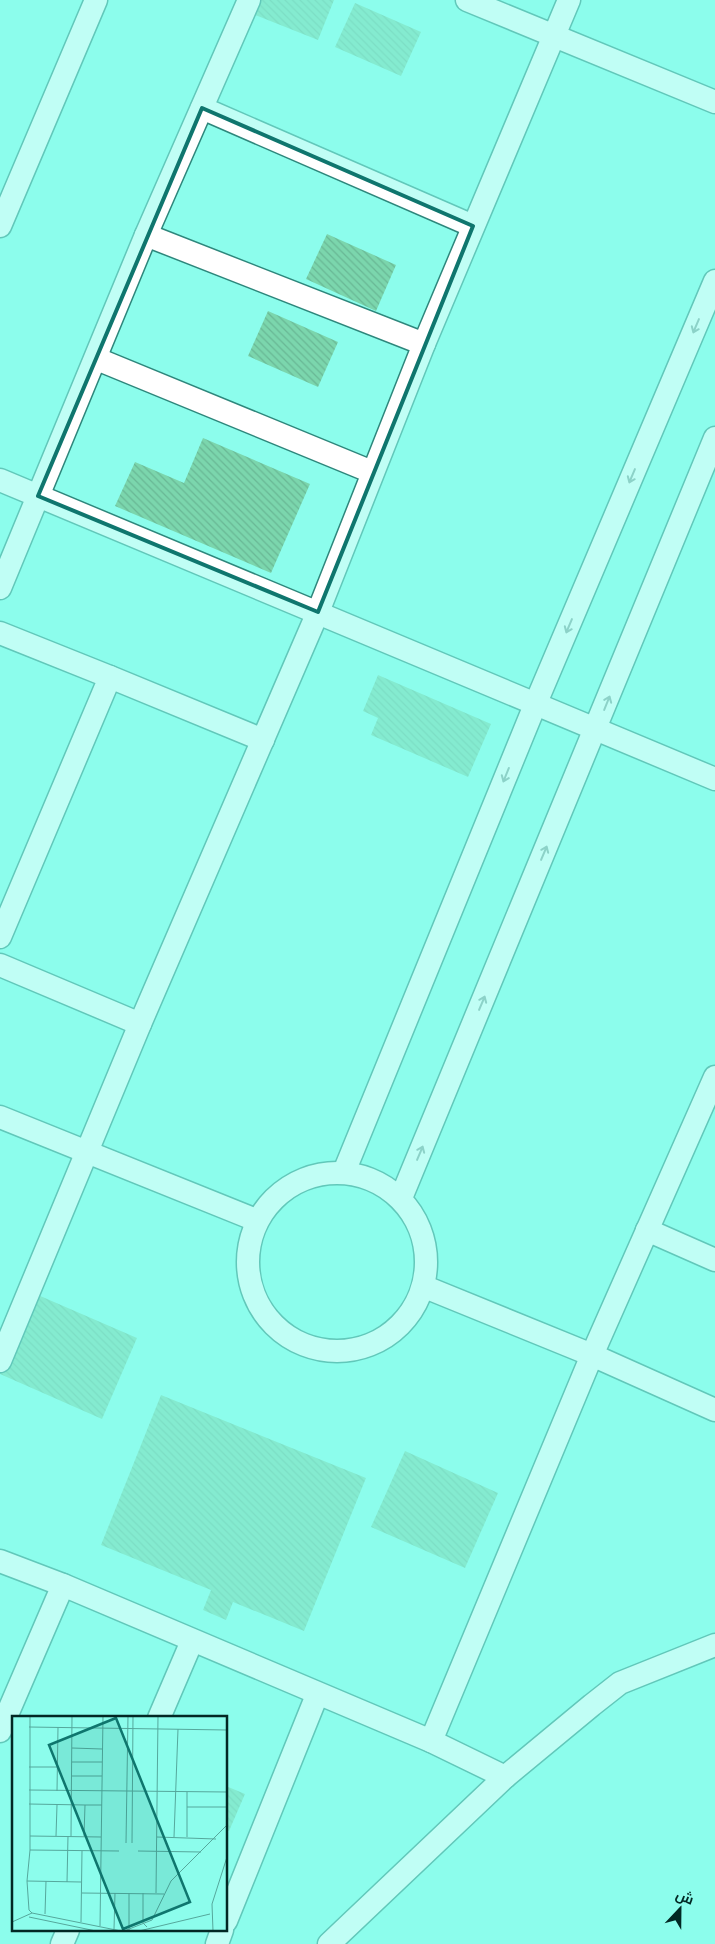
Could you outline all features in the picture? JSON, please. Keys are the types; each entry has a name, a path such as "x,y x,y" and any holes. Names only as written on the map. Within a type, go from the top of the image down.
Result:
{"street":[{"path":"0,226 96,0"},
{"path":"0,588 97,359 146,235 249,0"},
{"path":"467,0 554,34 715,102"},
{"path":"0,1361 140,1024 318,612 424,344 569,0"},
{"path":"202,108 473,226"},
{"path":"146,235 424,344"},
{"path":"344,1172 535,705 715,282"},
{"path":"97,359 372,472"},
{"path":"401,1198 715,438"},
{"path":"0,480 715,779"},
{"path":"0,633 263,740"},
{"path":"0,937 110,677"},
{"path":"0,966 140,1024"},
{"path":"431,1741 592,1355 715,1077"},
{"path":"0,1117 88,1150 256,1220"},
{"path":"344,1172 374,1179 401,1198 419,1224 427,1254 425,1287 416,1307 395,1331 368,1346 336,1351 305,1345 278,1329 263,1312 250,1283 248,1252 256,1220 282,1190 310,1176 344,1172"},
{"path":"647,1230 715,1260"},
{"path":"425,1287 592,1355 715,1410"},
{"path":"0,1561 62,1585 317,1695 431,1741 505,1777"},
{"path":"0,1731 62,1585"},
{"path":"160,1716 192,1641"},
{"path":"329,1944 505,1777 620,1683 715,1644"},
{"path":"228,1916 317,1695"},
{"path":"62,1944 67,1932"},
{"path":"217,1944 221,1932"}],"highlighted area":[{"path":"202,108 473,226 318,612 38,496"}],"building":[{"path":"258,0 334,0 318,40 253,14"},
{"path":"355,3 421,32 401,76 335,47"},
{"path":"327,234 396,265 376,311 306,279"},
{"path":"268,311 338,342 318,387 248,356"},
{"path":"203,438 310,484 271,573 115,506 135,462 184,483"},
{"path":"378,675 491,724 468,777 371,735 378,718 363,711"},
{"path":"31,1292 137,1338 102,1419 0,1374 0,1364"},
{"path":"161,1395 366,1478 304,1631 233,1602 226,1620 203,1610 211,1590 101,1545"},
{"path":"405,1451 498,1493 465,1568 371,1527"},
{"path":"228,1787 245,1794 228,1831"}]}
